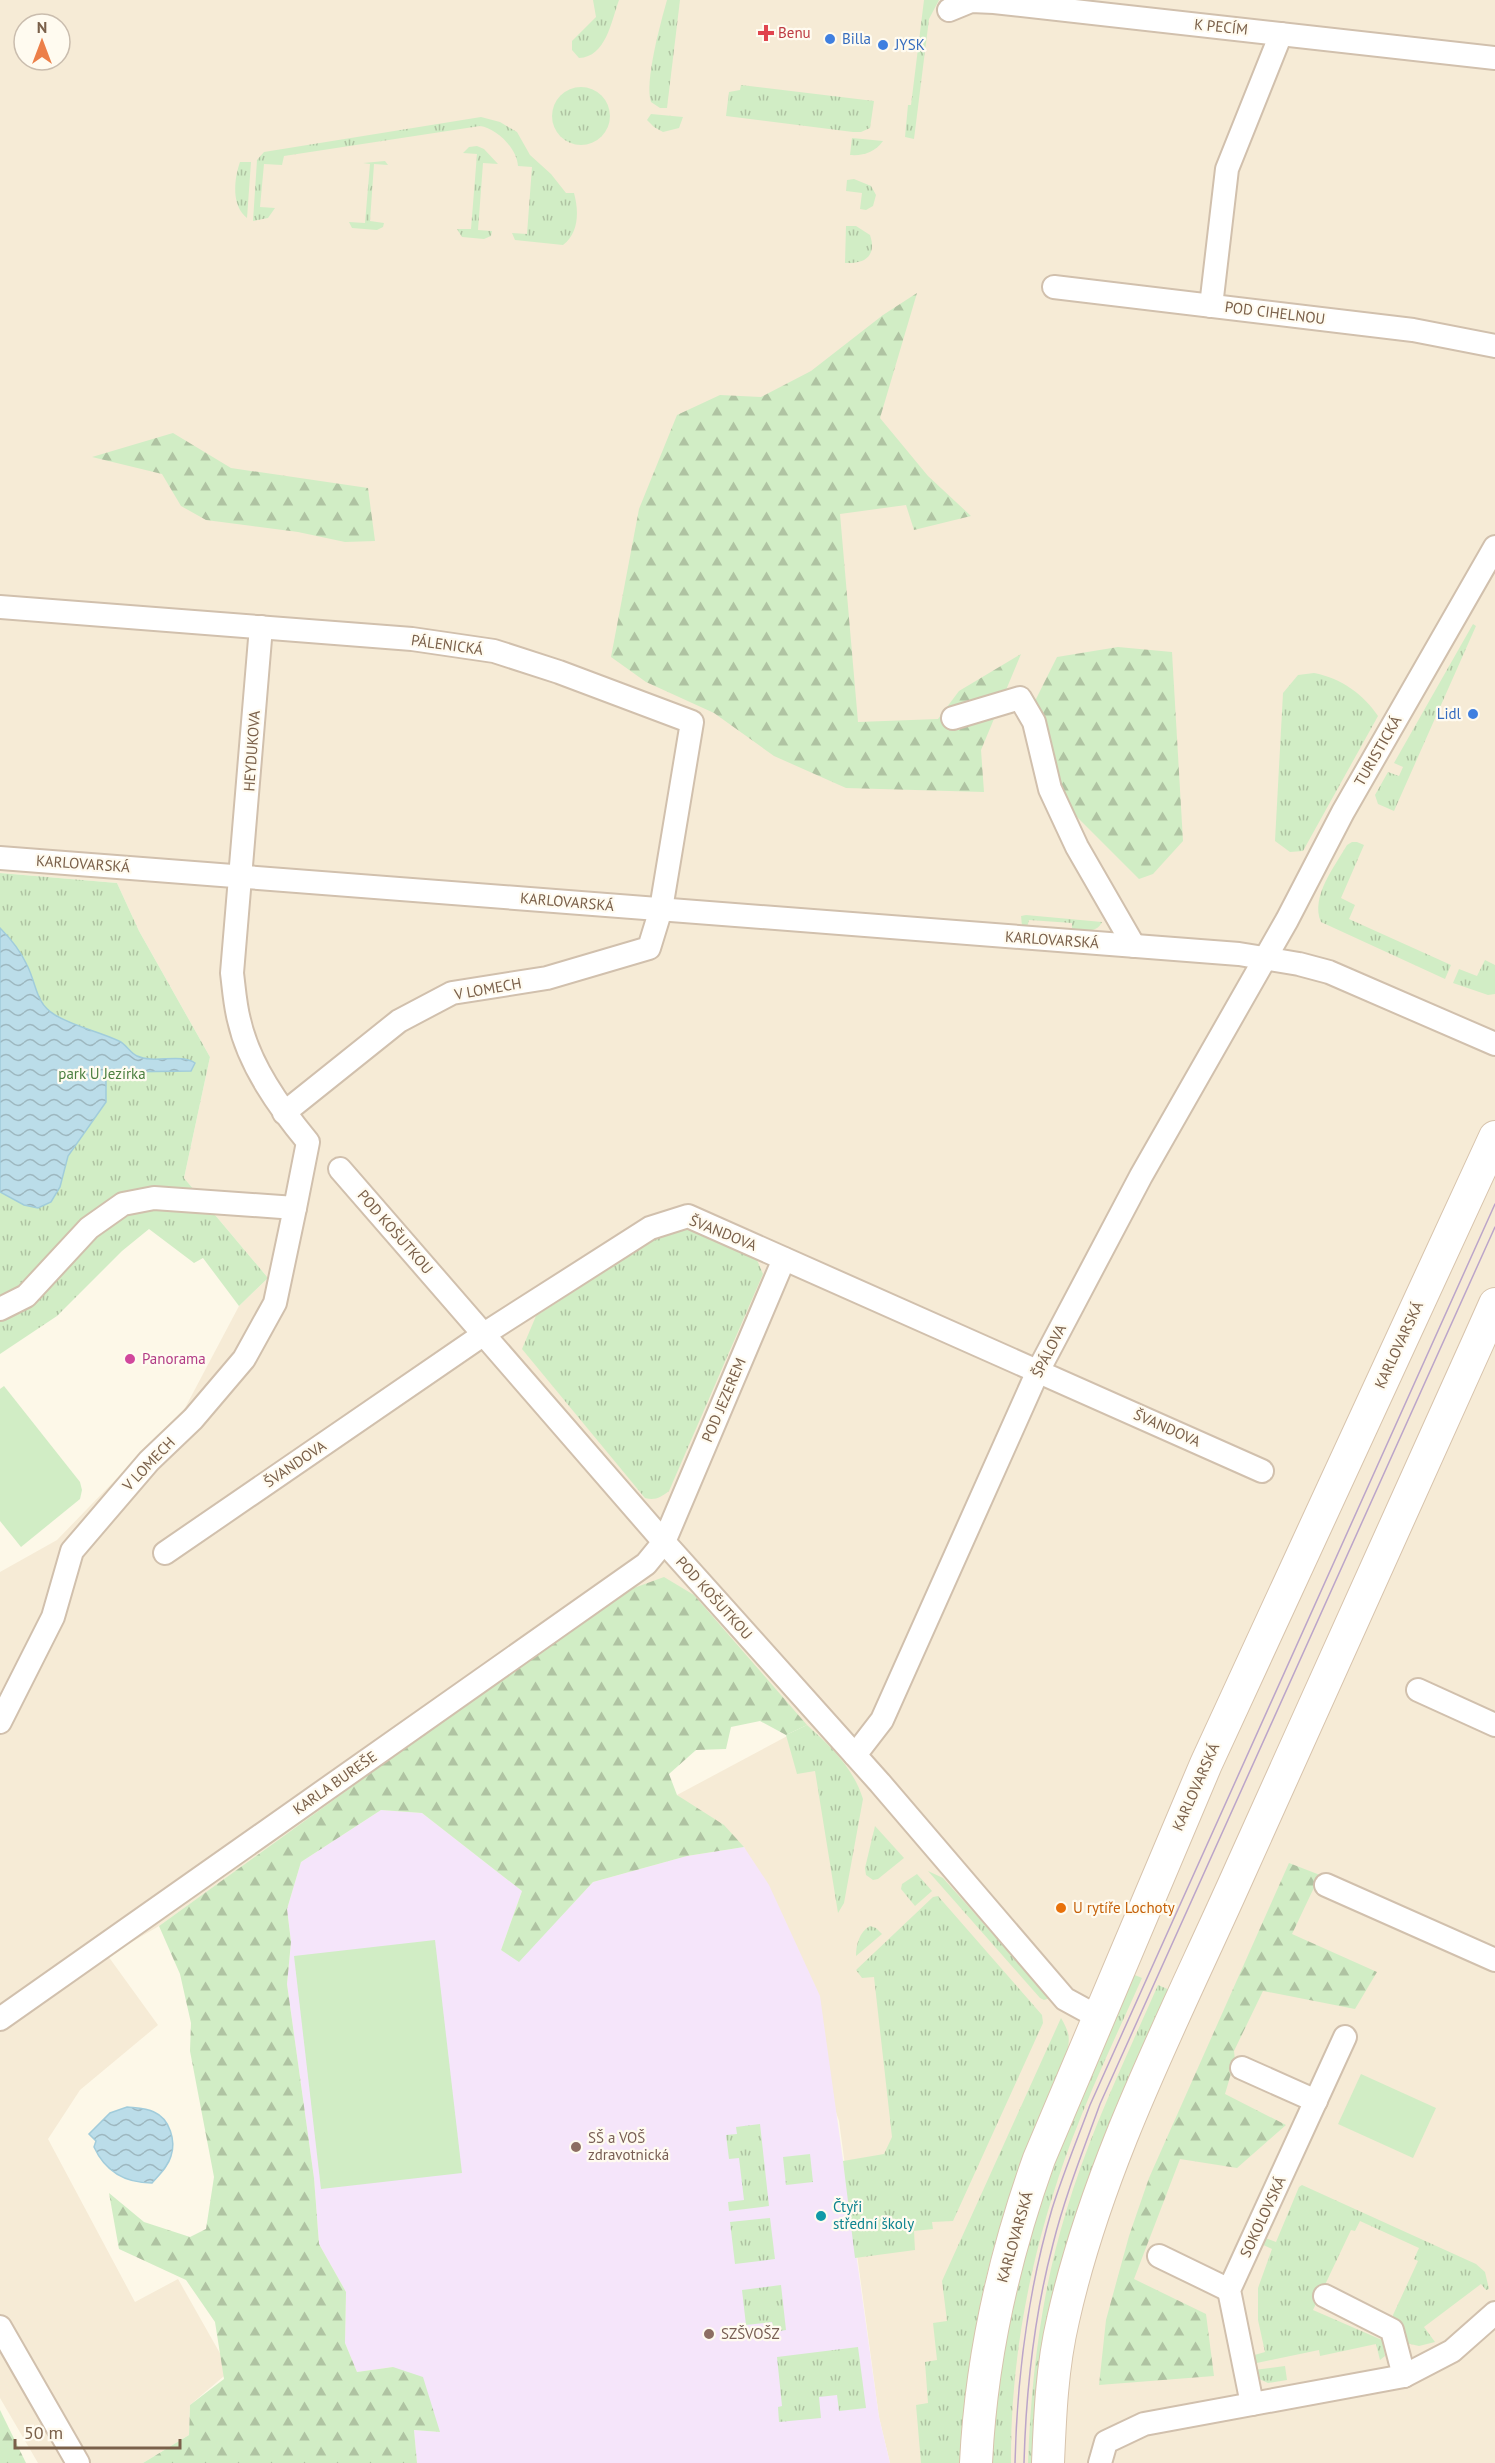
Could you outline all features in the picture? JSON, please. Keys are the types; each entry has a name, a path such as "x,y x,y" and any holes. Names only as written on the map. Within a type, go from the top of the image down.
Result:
{"main road":[{"name":"KARLOVARSKÁ","path":"976,2463 984,2373 995,2307 1013,2238 1039,2159 1206,1764 1495,1137"},
{"path":"1048,2463 1051,2395 1063,2319 1081,2251 1103,2184 1162,2044 1495,1304"}],"street":[{"name":"K PECÍM","path":"950,10 971,1 994,2 1495,58"},
{"path":"1212,306 1227,169 1281,34"},
{"name":"POD CIHELNOU","path":"1054,286 1413,330 1495,346"},
{"name":"TURISTICKÁ","path":"1266,958 1343,812 1495,547"},
{"name":"PÁLENICKÁ","path":"0,607 412,639 494,651 559,672 692,722 661,909"},
{"name":"HEYDUKOVA","path":"242,876 261,627"},
{"path":"953,718 1020,698 1034,722 1050,789 1077,847 1134,946"},
{"name":"KARLOVARSKÁ","path":"0,858 1266,958 1329,972 1495,1044"},
{"path":"242,876 232,973 239,1021 253,1059 284,1113"},
{"name":"V LOMECH","path":"0,1722 53,1617 72,1551 149,1461 193,1419 244,1359 275,1303 308,1142 284,1113 399,1021 452,993 547,978 649,948 661,909"},
{"name":"ŠPÁLOVA","path":"855,1755 882,1720 1038,1371 1141,1176 1266,958"},
{"name":"POD KOŠUTKOU","path":"340,1169 664,1542 855,1755 1065,1999 1098,2017"},
{"path":"0,1309 26,1296 89,1228 123,1204 154,1198 295,1208"},
{"name":"ŠVANDOVA","path":"165,1553 484,1334 650,1228 688,1216 1262,1470"},
{"name":"POD JEZEREM","path":"664,1542 784,1259"},
{"name":"KARLA BUREŠE","path":"0,2019 646,1564 664,1542"},
{"path":"1418,1690 1495,1725"},
{"path":"1326,1885 1495,1960"},
{"name":"SOKOLOVSKÁ","path":"1229,2290 1345,2037"},
{"path":"1242,2068 1316,2101"},
{"path":"1159,2256 1229,2290 1252,2404"},
{"path":"1325,2296 1392,2330 1404,2376"},
{"path":"1100,2463 1106,2442 1144,2424 1404,2376 1452,2351 1495,2313"},
{"path":"0,2327 78,2463"}],"shaded area":[{"path":"0,0 1495,0 1495,2463 890,2463 879,2417 839,2121 744,1847 677,1795 806,1726 620,1594 159,1926 108,1956 158,2025 80,2090 48,2139 135,2302 178,2279 230,2371 190,2405 189,2435 143,2463 38,2463 0,2398 0,1572 57,1540 185,1408 239,1306 268,1278 184,1178 210,1057 139,931 117,883 0,873"},
{"name":"SŠ a VOŠ zdravotnická","path":"381,1810 422,1813 522,1891 501,1950 519,1961 593,1882 687,1856 744,1847 769,1885 820,1996 879,2417 890,2463 417,2463 414,2430 440,2432 393,2367 357,2372 345,2343 346,2292 319,2244 314,2178 287,1984 291,1942 287,1909 301,1862"}],"green space":[{"path":"593,0 619,0 610,28 601,45 596,52 579,58 572,50 572,41 596,17"},
{"path":"667,0 680,0 667,108 660,108 651,102 649,93 654,52"},
{"path":"924,0 939,0 929,19 914,139 905,137"},
{"path":"741,85 874,101 870,128 861,132 853,132 726,116 729,92 740,90"},
{"path":"575,87 587,87 602,95 610,110 610,122 602,137 587,145 575,145 560,137 552,122 552,110 560,95"},
{"path":"651,114 683,117 679,128 663,132 647,120"},
{"path":"481,117 500,122 517,132 530,155 551,174 566,193 574,193 577,207 575,228 563,245 515,240 512,233 527,234 532,167 518,166 514,152 505,140 493,131 480,126 284,156 282,165 264,164 260,207 275,208 268,218 253,221 257,160 264,152"},
{"path":"852,138 883,141 869,152 850,155"},
{"path":"477,146 484,149 498,164 483,163 478,230 492,231 491,236 484,239 462,237 457,229 471,229 477,154 463,153 469,147"},
{"path":"385,161 388,165 374,164 370,221 384,223 383,227 377,230 352,228 349,222 365,223 370,164 363,163"},
{"path":"240,162 251,162 247,218 238,207 235,192"},
{"path":"854,179 871,186 876,195 873,206 866,210 860,209 862,193 846,191 847,180"},
{"path":"846,226 856,226 870,235 872,248 864,260 845,263"},
{"path":"917,293 880,418 928,476 971,516 914,530 906,505 840,514 858,722 938,719 959,691 1021,654 981,750 984,792 846,788 774,756 714,713 646,682 611,657 639,509 677,415 720,395 761,397 811,371 883,315"},
{"path":"173,433 231,468 368,488 375,541 345,542 298,532 206,520 181,506 162,474 92,457"},
{"path":"1473,624 1476,626 1394,811 1378,804 1375,795 1388,772 1399,776 1403,767 1394,763"},
{"path":"1118,647 1172,652 1183,841 1153,874 1139,879 1064,804 1032,707 1057,657"},
{"path":"1314,673 1324,675 1350,688 1378,716 1303,851 1290,852 1275,841 1283,693 1298,675"},
{"path":"1352,842 1364,845 1341,898 1355,905 1349,919 1451,965 1445,979 1321,922 1318,912 1321,892 1336,862 1347,845"},
{"name":"park U Jezírka","path":"0,873 117,883 139,931 210,1057 184,1178 268,1278 239,1306 203,1258 194,1263 149,1229 122,1251 57,1316 0,1354"},
{"path":"1021,916 1102,922 1096,928 1089,930 1072,930 1072,923 1029,920 1027,927 1022,926"},
{"path":"1485,960 1495,965 1495,994 1488,995 1453,983 1459,969 1477,976"},
{"path":"690,1229 757,1260 763,1274 669,1491 658,1498 649,1499 645,1498 522,1349 536,1316 658,1237"},
{"path":"4,1386 80,1482 82,1490 80,1499 21,1547 0,1521 0,1389"},
{"path":"664,1577 694,1595 807,1725 786,1735 760,1721 731,1727 726,1749 696,1750 669,1774 677,1795 724,1825 744,1847 687,1856 593,1882 519,1962 501,1950 522,1891 422,1813 381,1810 301,1862 287,1909 291,1942 287,1984 314,2178 319,2244 346,2292 345,2343 357,2372 393,2367 423,2377 440,2432 414,2430 417,2463 143,2463 189,2435 190,2405 224,2379 215,2322 186,2280 119,2249 109,2193 144,2222 190,2237 206,2229 214,2177 190,2051 191,2023 180,1974 159,1926 620,1593"},
{"path":"807,1725 847,1767 863,1799 844,1903 838,1913 815,1771 797,1774 786,1735"},
{"path":"875,1826 904,1858 878,1879 873,1880 866,1875 865,1868"},
{"path":"1289,1863 1320,1875 1292,1934 1377,1972 1355,2009 1263,1991 1234,2051 1235,2060 1225,2094 1286,2125 1237,2168 1180,2159 1134,2279 1206,2314 1214,2376 1099,2385 1106,2320 1129,2236 1149,2178"},
{"path":"928,1871 943,1878 1050,1998 1044,2000 1040,1998"},
{"path":"917,1874 932,1891 915,1906 901,1889 902,1884"},
{"path":"938,1896 1042,2015 1043,2023 953,2221 932,2222 933,2229 914,2231 915,2250 855,2258 843,2161 884,2154 892,2137 874,1977 862,1978 856,1970 933,1897"},
{"path":"870,1926 882,1934 856,1956 859,1939"},
{"path":"435,1940 462,2173 321,2189 294,1956"},
{"path":"1130,1973 1142,1978 1071,2142 1045,2220 1035,2259 1026,2300 1015,2381 1011,2463 987,2463 992,2405 1031,2216"},
{"path":"1158,1985 1172,1991 1035,2463 1028,2463 1039,2336 1057,2243 1075,2183 1097,2126"},
{"path":"1061,2018 1068,2034 1067,2051 1019,2172 987,2273 972,2354 961,2463 921,2463 916,2405 928,2403 925,2362 937,2360 933,2323 947,2321 942,2281"},
{"path":"1361,2074 1436,2108 1413,2158 1338,2124"},
{"path":"760,2124 769,2206 729,2211 728,2202 744,2200 739,2158 729,2159 726,2135 737,2134 736,2127"},
{"path":"810,2154 813,2182 786,2185 783,2157"},
{"path":"1302,2185 1476,2264 1485,2272 1489,2289 1486,2290 1481,2284 1424,2327 1435,2342 1419,2346 1406,2343 1394,2326 1393,2315 1418,2261 1414,2259 1419,2248 1360,2221 1355,2231 1351,2230 1313,2310 1382,2340 1385,2356 1380,2360 1376,2344 1320,2356 1319,2350 1252,2364 1251,2356 1265,2352 1258,2320 1258,2288 1272,2249 1259,2243 1263,2237 1276,2242 1299,2187"},
{"path":"770,2218 775,2259 735,2264 730,2222"},
{"path":"781,2285 786,2330 774,2332 772,2322 746,2325 742,2290"},
{"path":"858,2347 866,2408 839,2411 837,2395 819,2397 821,2418 779,2422 778,2407 782,2406 777,2357"},
{"path":"1285,2366 1287,2380 1268,2383 1257,2378 1254,2370"},
{"path":"0,2410 26,2463 0,2463"}],"water":[{"path":"0,928 22,955 40,999 55,1015 119,1041 137,1056 151,1059 182,1059 195,1063 191,1071 119,1072 106,1079 106,1102 68,1156 60,1187 51,1202 38,1208 24,1205 0,1192"},
{"path":"127,2107 144,2109 160,2115 168,2125 172,2137 170,2160 152,2183 133,2181 110,2169 94,2147 96,2141 89,2134 110,2113"}],"tram line":[{"path":"1015,2463 1021,2366 1030,2303 1052,2209 1065,2170 1090,2105 1495,1204"},
{"path":"1024,2463 1032,2353 1046,2271 1063,2208 1100,2104 1495,1227"}],"place":[{"name":"Benu","path":"766,33"},
{"name":"Billa","path":"830,39"},
{"name":"JYSK","path":"883,45"},
{"name":"Lidl","path":"1473,714"},
{"name":"Panorama","path":"130,1359"},
{"name":"U rytíře Lochoty","path":"1061,1908"},
{"name":"SŠ a VOŠ zdravotnická","path":"576,2147"},
{"name":"Čtyři střední školy","path":"821,2216"},
{"name":"SZŠVOŠZ","path":"709,2334"}]}
